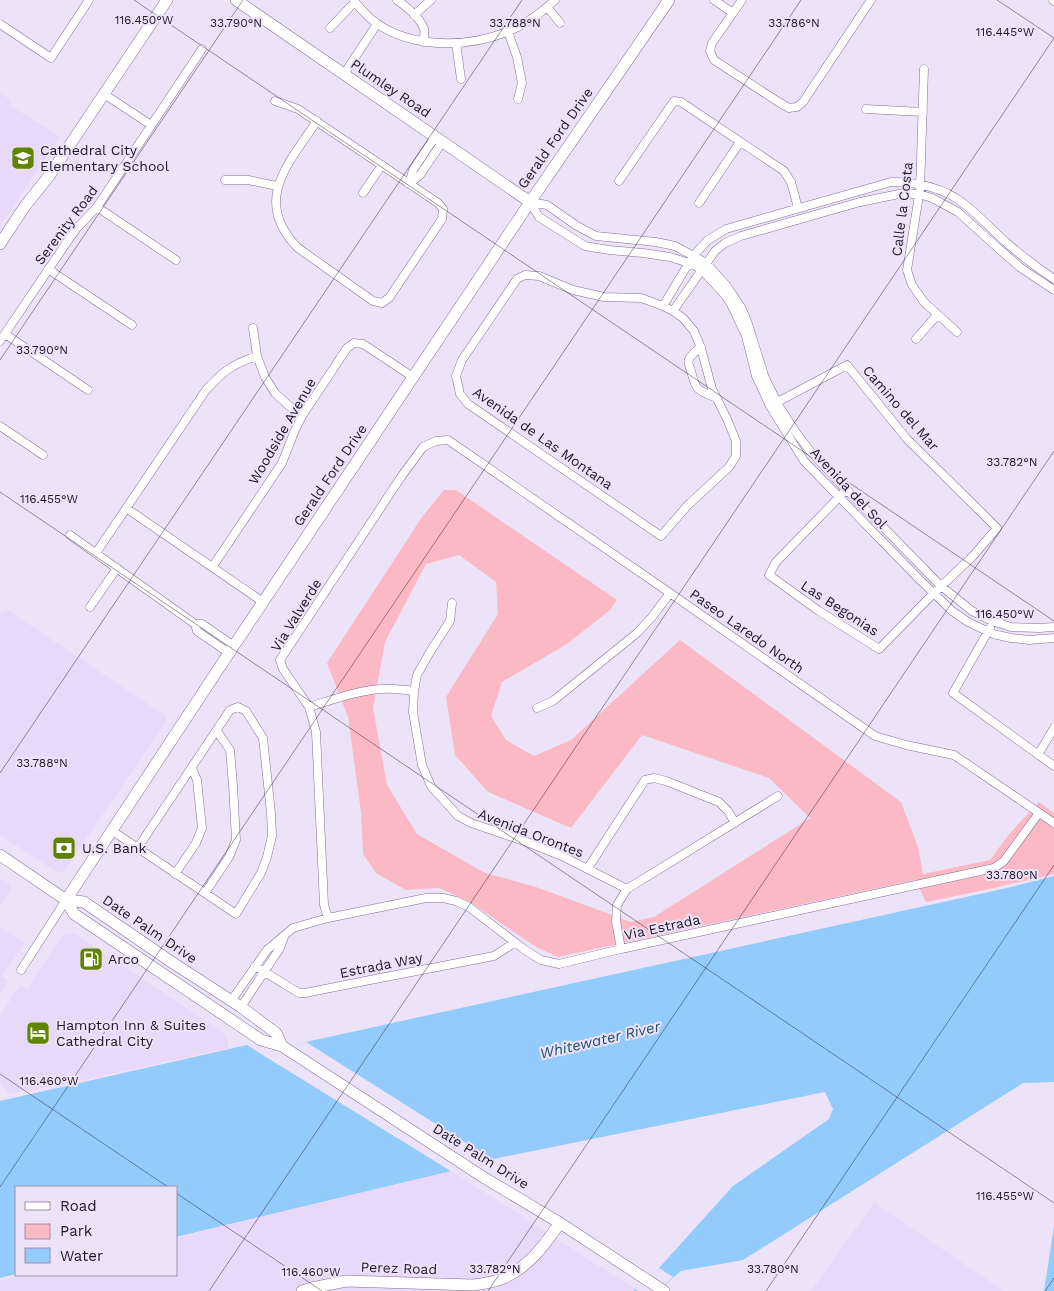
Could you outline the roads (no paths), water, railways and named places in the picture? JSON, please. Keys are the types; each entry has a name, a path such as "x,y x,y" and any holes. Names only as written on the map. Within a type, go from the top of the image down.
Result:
{"main road":[{"path":"0,244 25,206 49,176 167,0"},
{"name":"Plumley Road","path":"236,0 530,202"},
{"name":"Gerald Ford Drive","path":"66,900 231,649 530,202 669,0"},
{"name":"Date Palm Drive","path":"0,855 66,900 74,914 261,1040 282,1046 483,1177 560,1223 664,1291"},
{"name":"Date Palm Drive","path":"66,900 84,902 241,1007 276,1033 282,1046"},
{"path":"188,990 205,992 237,1010 241,1007"},
{"name":"Perez Road","path":"302,1291 346,1281 473,1285 503,1279 533,1258 560,1223"}],"street":[{"path":"0,24 51,58 89,0"},
{"path":"397,0 420,21 424,30 424,42"},
{"path":"414,15 431,0"},
{"path":"330,28 354,1 366,15 390,32 424,42 456,43 479,40 508,32 535,17 555,0"},
{"path":"714,0 733,13"},
{"path":"731,0 740,2 712,43 710,51 714,60 789,108 797,107 803,102 871,0"},
{"path":"547,7 560,23"},
{"path":"344,74 378,24"},
{"path":"508,32 517,57 522,83 518,99"},
{"path":"456,43 461,79"},
{"name":"Serenity Road","path":"2,338 77,228 97,206 202,49"},
{"name":"Calle la Costa","path":"924,69 920,184 907,270 912,285 924,302 957,332"},
{"path":"104,94 151,125"},
{"path":"619,181 674,100 681,102 784,171 791,182 798,208"},
{"path":"276,101 298,109 317,121 438,203 443,210 442,219 388,298 382,303 373,301 298,248 288,239 278,216 276,202 277,186 281,176 317,121"},
{"path":"866,109 923,112"},
{"path":"409,184 413,170 439,139"},
{"path":"699,203 740,142"},
{"path":"363,193 382,165"},
{"path":"225,180 248,180 277,186"},
{"path":"663,306 691,259 708,240 726,229 891,182 920,184 950,194 964,204 1008,244 1054,279"},
{"path":"673,311 715,251 725,243 741,236 860,202 899,194 919,194 932,198 958,212 1014,262 1054,290"},
{"name":"Avenida del Sol","path":"530,202 539,217 585,246 691,259"},
{"name":"Avenida del Sol","path":"530,202 547,205 577,226 596,236 641,240 675,246 726,285 742,309 774,404 804,460 952,611 988,632 1029,640 1054,638"},
{"path":"97,206 176,260"},
{"path":"48,269 132,325"},
{"name":"Avenida de Las Montana","path":"525,275 539,276 572,290 604,297 641,298 673,311 683,318 694,331 701,346 712,389 736,441 736,456 729,467 688,505 661,536 468,404 460,394 456,376 462,360 516,279 525,275"},
{"path":"916,339 937,315"},
{"path":"253,328 257,356 265,377 275,393 302,416"},
{"path":"2,338 88,390"},
{"name":"Woodside Avenue","path":"212,566 282,463 302,416 347,348 354,343 363,344 413,377"},
{"path":"701,346 688,362 694,385 705,393 717,398"},
{"path":"96,553 206,390 217,377 229,368 241,361 257,356"},
{"name":"Camino del Mar","path":"774,404 847,365 907,439 997,528"},
{"name":"Avenida del Sol","path":"774,404 811,452 941,586 972,611 992,621 1011,626 1054,627"},
{"path":"0,426 43,455"},
{"name":"Paseo Laredo North","path":"436,441 448,440 875,736 906,745 954,755 1054,824"},
{"name":"Via Valverde","path":"328,918 324,905 316,732 309,707 283,669 280,660 401,477 423,447 436,441"},
{"name":"Las Begonias","path":"847,489 776,562 769,575 818,610 879,649 973,556 997,528"},
{"path":"126,508 263,602"},
{"path":"70,535 195,624 197,631 231,649"},
{"path":"90,608 117,568"},
{"path":"537,708 553,701 637,633 670,593"},
{"name":"Avenida Orontes","path":"452,603 450,621 417,675 414,691 413,712 422,764 431,786 458,816 471,824 562,856 628,889"},
{"path":"992,621 988,632 953,693 1054,766"},
{"path":"195,624 201,623 207,627 231,649"},
{"path":"202,634 207,627"},
{"path":"309,707 336,698 380,689 414,691"},
{"path":"111,830 137,849 236,914 261,873 272,836 263,738 246,711 238,707 230,710 137,849"},
{"path":"1038,755 1054,728"},
{"path":"205,893 229,857 236,840 230,750 217,731"},
{"path":"175,874 196,843 202,828 197,780 192,768"},
{"path":"588,868 646,780 654,778 666,781 719,802 728,811 735,823"},
{"path":"622,949 616,921 617,905 628,889 778,796"},
{"name":"Via Estrada","path":"231,1001 267,950 293,928 328,918 426,898 444,898 469,907 514,943 541,960 559,964 994,868 1004,861 1039,813"},
{"name":"Gerald Ford Drive","path":"20,970 66,900"},
{"path":"241,1007 280,948 285,935"},
{"name":"Estrada Way","path":"255,966 299,993 305,993 494,956 514,943"}],"water":[{"name":"Whitewater River","path":"1054,876 1054,1082 1023,1083 743,1260 681,1271 658,1291 633,1291 659,1268 733,1186 829,1119 833,1109 825,1092 498,1158 178,1237 178,1186 15,1186 15,1274 0,1278 0,1101 247,1045 261,1054 306,1042 1007,888"},
{"path":"1054,1226 1054,1291 1044,1291"}],"place":[{"name":"Cathedral City Elementary School","path":"23,158"},
{"name":"U.S. Bank","path":"64,848"},
{"name":"Arco","path":"91,959"},
{"name":"Hampton Inn & Suites Cathedral City","path":"38,1033"}]}
